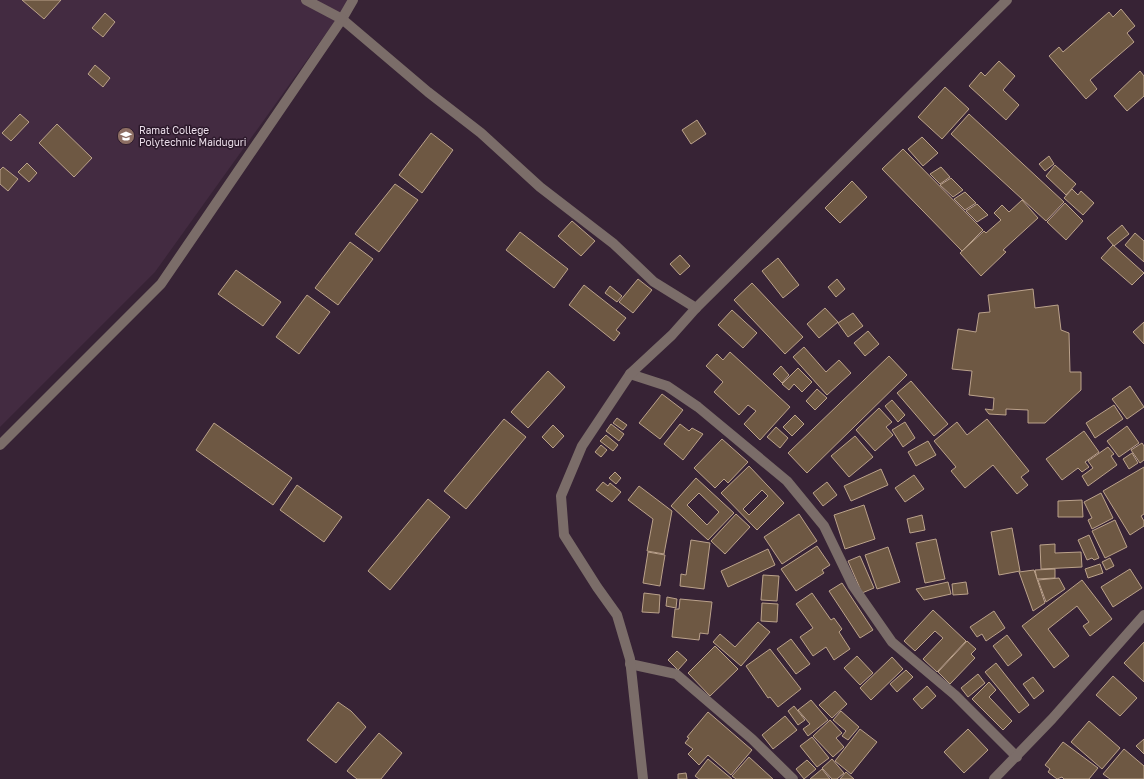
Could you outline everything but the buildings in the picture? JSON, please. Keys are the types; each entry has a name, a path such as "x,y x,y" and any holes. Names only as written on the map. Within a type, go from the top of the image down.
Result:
{"street":[{"path":"306,0 342,19 428,92 481,133 540,187 614,244 654,282 696,308"},
{"path":"0,445 161,284 342,19 353,0"},
{"path":"643,779 630,664 617,615 596,587 564,535 561,496 582,446 630,374 672,335 696,308 1007,0"},
{"path":"630,374 668,386 698,407 787,481 824,526 853,586 892,642 955,695 1017,757"},
{"path":"994,779 1017,757 1144,615"},
{"path":"630,664 676,674 752,739 793,779"}],"shaded area":[{"name":"Ramat College Polytechnic Maiduguri","path":"0,0 350,0 155,272 0,427"}],"place":[{"name":"Ramat College Polytechnic Maiduguri","path":"126,136"}]}
